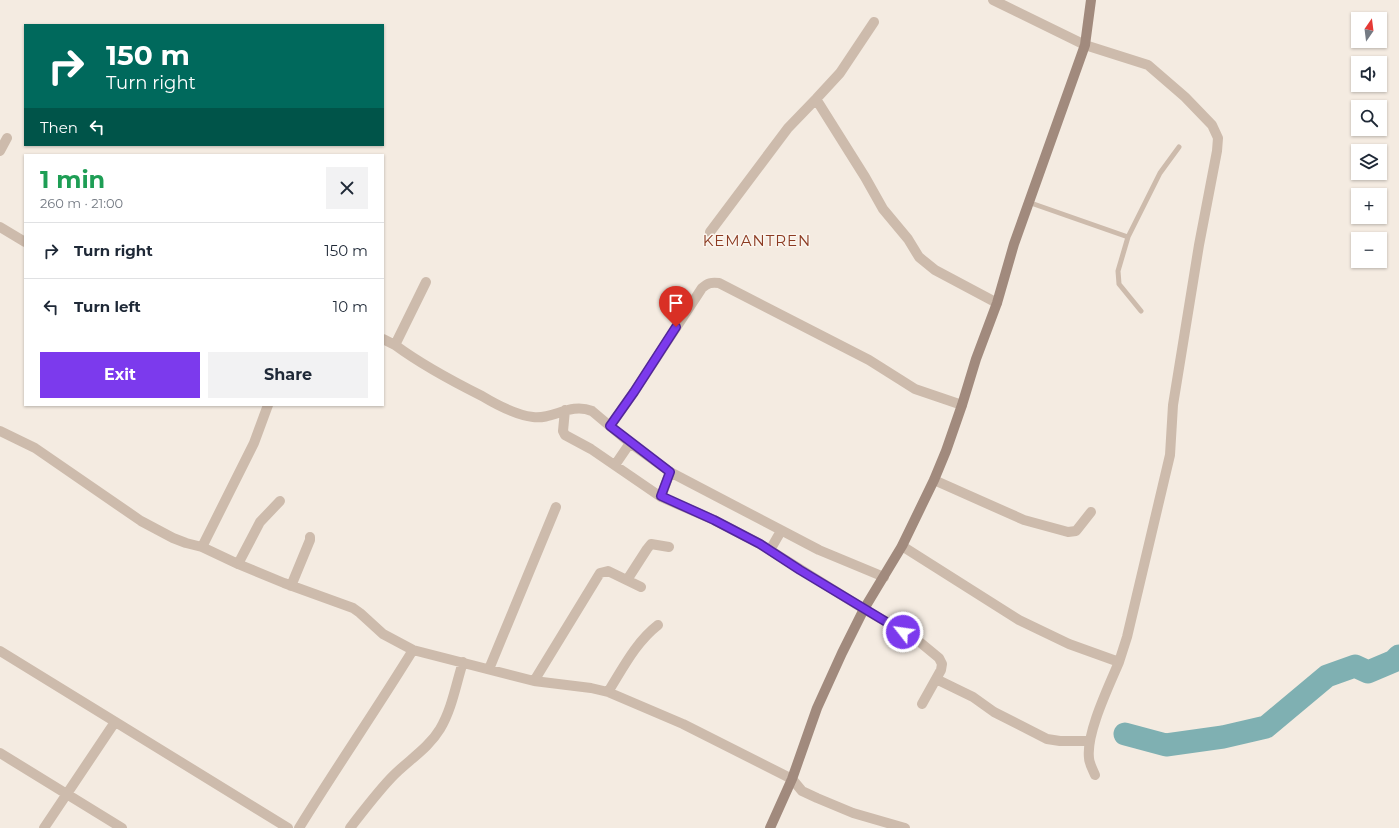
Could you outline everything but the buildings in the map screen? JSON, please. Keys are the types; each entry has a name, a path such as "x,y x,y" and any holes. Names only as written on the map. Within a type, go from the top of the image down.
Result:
{"street":[{"path":"993,0 1085,45 1148,65 1185,97 1212,125 1218,138 1173,405 1170,455 1127,637 1119,662 1094,724 1090,741 1088,758 1095,775"},
{"path":"770,828 792,779 817,708 842,653 864,609 902,546 934,480 946,451 976,358 998,303 1014,244 1028,202 1085,45 1091,0"},
{"path":"710,232 788,128 816,100 840,72 874,22"},
{"path":"816,100 883,209 908,239 919,258 935,270 998,303"},
{"path":"0,151 7,138"},
{"path":"0,227 24,241"},
{"path":"395,345 426,282"},
{"path":"610,426 702,288 707,283 712,282 719,283 835,342 869,360 915,388 962,405"},
{"path":"384,340 395,345 426,366 500,406 520,414 541,418 586,409 592,411 610,426 628,446 669,475 780,533 820,550 882,580"},
{"path":"202,547 254,443 268,406"},
{"path":"565,414 563,431 565,435 616,463 662,493 771,548 864,609 916,639 939,658 942,664 941,670 922,704"},
{"path":"0,432 35,448 141,521 173,538 202,547 291,586 353,608 360,612 383,634 413,650 534,681 591,688 608,692 683,724 792,779 802,791 817,798 853,813 905,828"},
{"path":"616,463 628,446"},
{"path":"662,493 669,475"},
{"path":"934,480 1024,520 1068,532 1076,531 1091,512"},
{"path":"238,564 260,522 280,501"},
{"path":"489,669 556,507"},
{"path":"771,548 780,533"},
{"path":"291,586 310,537"},
{"path":"627,580 651,544 669,547"},
{"path":"902,546 1019,620 1069,644 1119,662"},
{"path":"534,681 600,573 608,571 640,587"},
{"path":"608,692 640,642 658,625"},
{"path":"299,828 337,766 369,720 413,650"},
{"path":"0,651 288,828"},
{"path":"350,828 391,778 422,751 440,729 448,715 463,662"},
{"path":"936,678 973,697 994,712 1047,739 1060,741 1090,741"},
{"path":"44,828 115,722"},
{"path":"0,754 122,828"}],"lane":[{"path":"1141,311 1119,284 1118,271 1128,237 1160,173 1179,147"},
{"path":"1028,202 1128,237"}],"waterway":[{"path":"1125,734 1166,745 1223,737 1266,727 1327,676 1355,666 1368,672 1394,661 1399,656"}],"district":[{"name":"KEMANTREN","path":"757,240"}],"route":[{"path":"676,327 610,426 670,472 661,496 714,520 760,544 903,632"}]}
